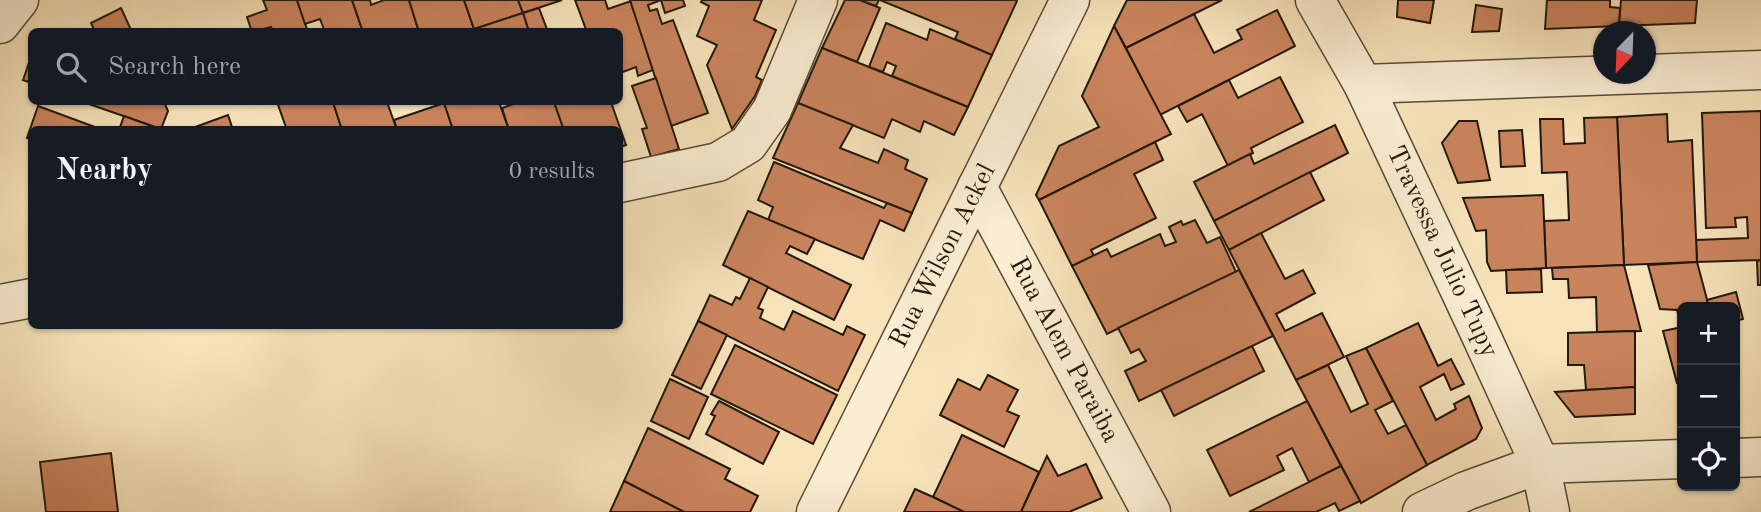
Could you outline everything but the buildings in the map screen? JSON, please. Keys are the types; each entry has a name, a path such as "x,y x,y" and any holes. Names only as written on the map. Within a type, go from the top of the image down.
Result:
{"street":[{"path":"0,24 19,0"},
{"path":"623,182 718,162 748,144 772,110 817,0"},
{"name":"Rua Wilson Ackel","path":"816,512 1070,0"},
{"name":"Travessa Julio Tupy","path":"1315,0 1363,84 1540,464 1550,512"},
{"path":"1363,84 1761,70"},
{"name":"Rua Alem Paraiba","path":"977,187 1152,512"},
{"path":"0,304 28,299"},
{"path":"1740,458 1761,457"},
{"path":"1422,512 1466,491 1540,464 1677,459"}]}
